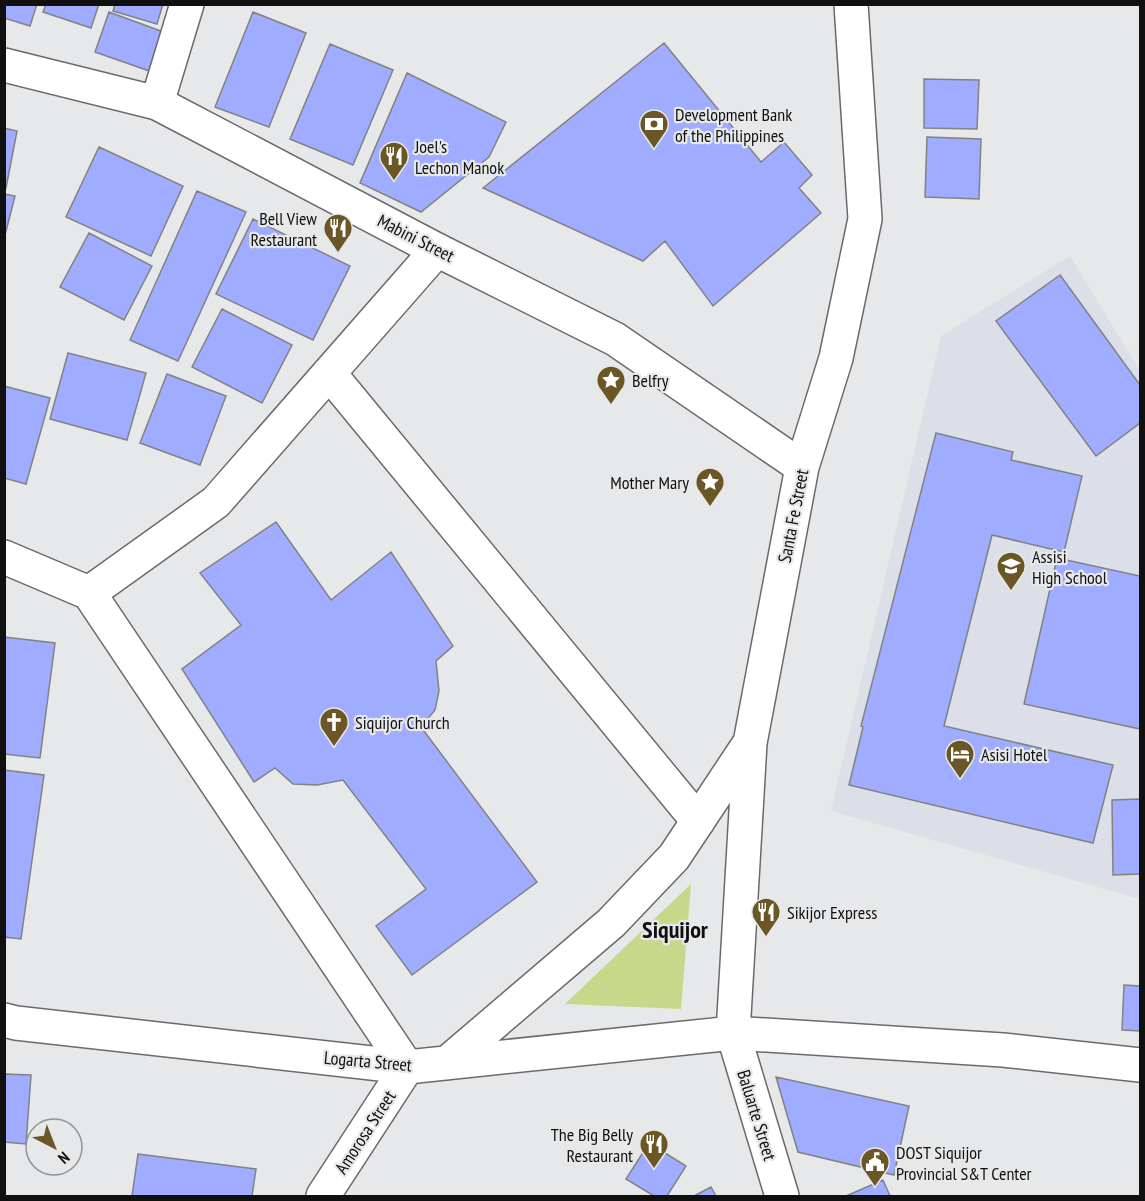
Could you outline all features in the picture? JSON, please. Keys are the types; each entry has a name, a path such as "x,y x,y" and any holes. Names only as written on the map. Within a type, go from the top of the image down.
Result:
{"street":[{"path":"157,103 187,4"},
{"name":"Santa Fe Street","path":"733,1033 750,743 802,467 836,358 865,219 850,4"},
{"name":"Mabini Street","path":"4,65 157,103 437,250 615,339 802,467"},
{"path":"89,593 216,502 437,250"},
{"path":"329,373 698,821"},
{"path":"4,557 89,593 406,1067"},
{"path":"447,1063 611,923 674,856 750,743"},
{"name":"Logarta Street","path":"4,1020 406,1067 733,1033 1002,1050 1140,1065"},
{"name":"Baluarte Street","path":"733,1033 782,1197"},
{"name":"Amorosa Street","path":"323,1197 406,1067"}],"shaded area":[{"name":"Assisi High School","path":"1070,256 1140,371 1140,899 831,811 941,336"}],"green space":[{"path":"691,884 681,1009 565,1004"}],"building":[{"path":"4,4 37,4 30,26 4,18"},
{"path":"46,4 99,4 91,28 43,12"},
{"path":"115,4 163,4 157,24 113,11"},
{"path":"109,12 169,34 155,73 95,52"},
{"path":"253,12 306,33 269,127 215,107"},
{"path":"664,43 761,162 784,142 812,175 799,188 821,213 713,306 665,241 643,261 483,188"},
{"path":"330,44 393,70 353,165 290,139"},
{"path":"407,73 506,122 489,157 421,212 360,183"},
{"path":"924,79 979,80 977,129 924,128"},
{"path":"4,128 17,131 6,188 4,188"},
{"path":"927,137 981,139 979,199 925,197"},
{"path":"99,147 183,186 151,256 66,217"},
{"path":"197,191 246,212 178,361 130,340"},
{"path":"4,194 15,196 4,239"},
{"path":"253,219 350,266 313,340 216,294"},
{"path":"89,233 152,266 124,320 60,287"},
{"path":"1060,275 1140,385 1140,423 1096,456 996,321"},
{"path":"222,309 292,345 262,403 192,367"},
{"path":"68,353 146,373 127,440 50,419"},
{"path":"167,374 226,396 200,465 140,443"},
{"path":"4,386 50,398 26,484 4,478"},
{"path":"936,433 1013,452 1011,460 1082,476 1064,552 992,535 944,726 1113,765 1093,843 849,785 863,727 861,726"},
{"name":"Siquijor Church","path":"276,522 331,600 391,552 453,646 436,661 439,691 435,710 421,727 537,882 412,975 376,926 426,889 343,780 317,785 293,784 275,768 254,782 182,669 241,625 200,573"},
{"path":"1057,558 1140,576 1140,729 1024,704"},
{"path":"4,637 55,643 40,758 4,754"},
{"path":"4,770 44,775 21,939 4,937"},
{"path":"1140,799 1140,874 1113,875 1112,800"},
{"path":"1124,985 1140,986 1140,1031 1122,1030"},
{"path":"4,1074 31,1075 28,1117 24,1117 24,1144 4,1142"},
{"path":"776,1077 909,1106 894,1175 798,1152"},
{"path":"649,1143 686,1166 667,1196 654,1196 626,1179"},
{"path":"138,1154 256,1169 252,1196 132,1196"},
{"name":"DOST Siquijor Provincial S&T Center","path":"883,1180 890,1196 846,1196"},
{"path":"711,1187 716,1196 694,1196"}],"place":[{"name":"Development Bank of the Philippines","path":"654,150"},
{"name":"Joel's Lechon Manok","path":"394,182"},
{"name":"Bell View Restaurant","path":"338,254"},
{"name":"Belfry","path":"611,406"},
{"name":"Mother Mary","path":"710,508"},
{"name":"Assisi High School","path":"1011,592"},
{"name":"Siquijor Church","path":"334,748"},
{"name":"Asisi Hotel","path":"960,780"},
{"name":"Sikijor Express","path":"766,938"},
{"name":"The Big Belly Restaurant","path":"654,1170"},
{"name":"DOST Siquijor Provincial S&T Center","path":"875,1188"}],"district":[{"name":"Siquijor","path":"675,929"}]}
